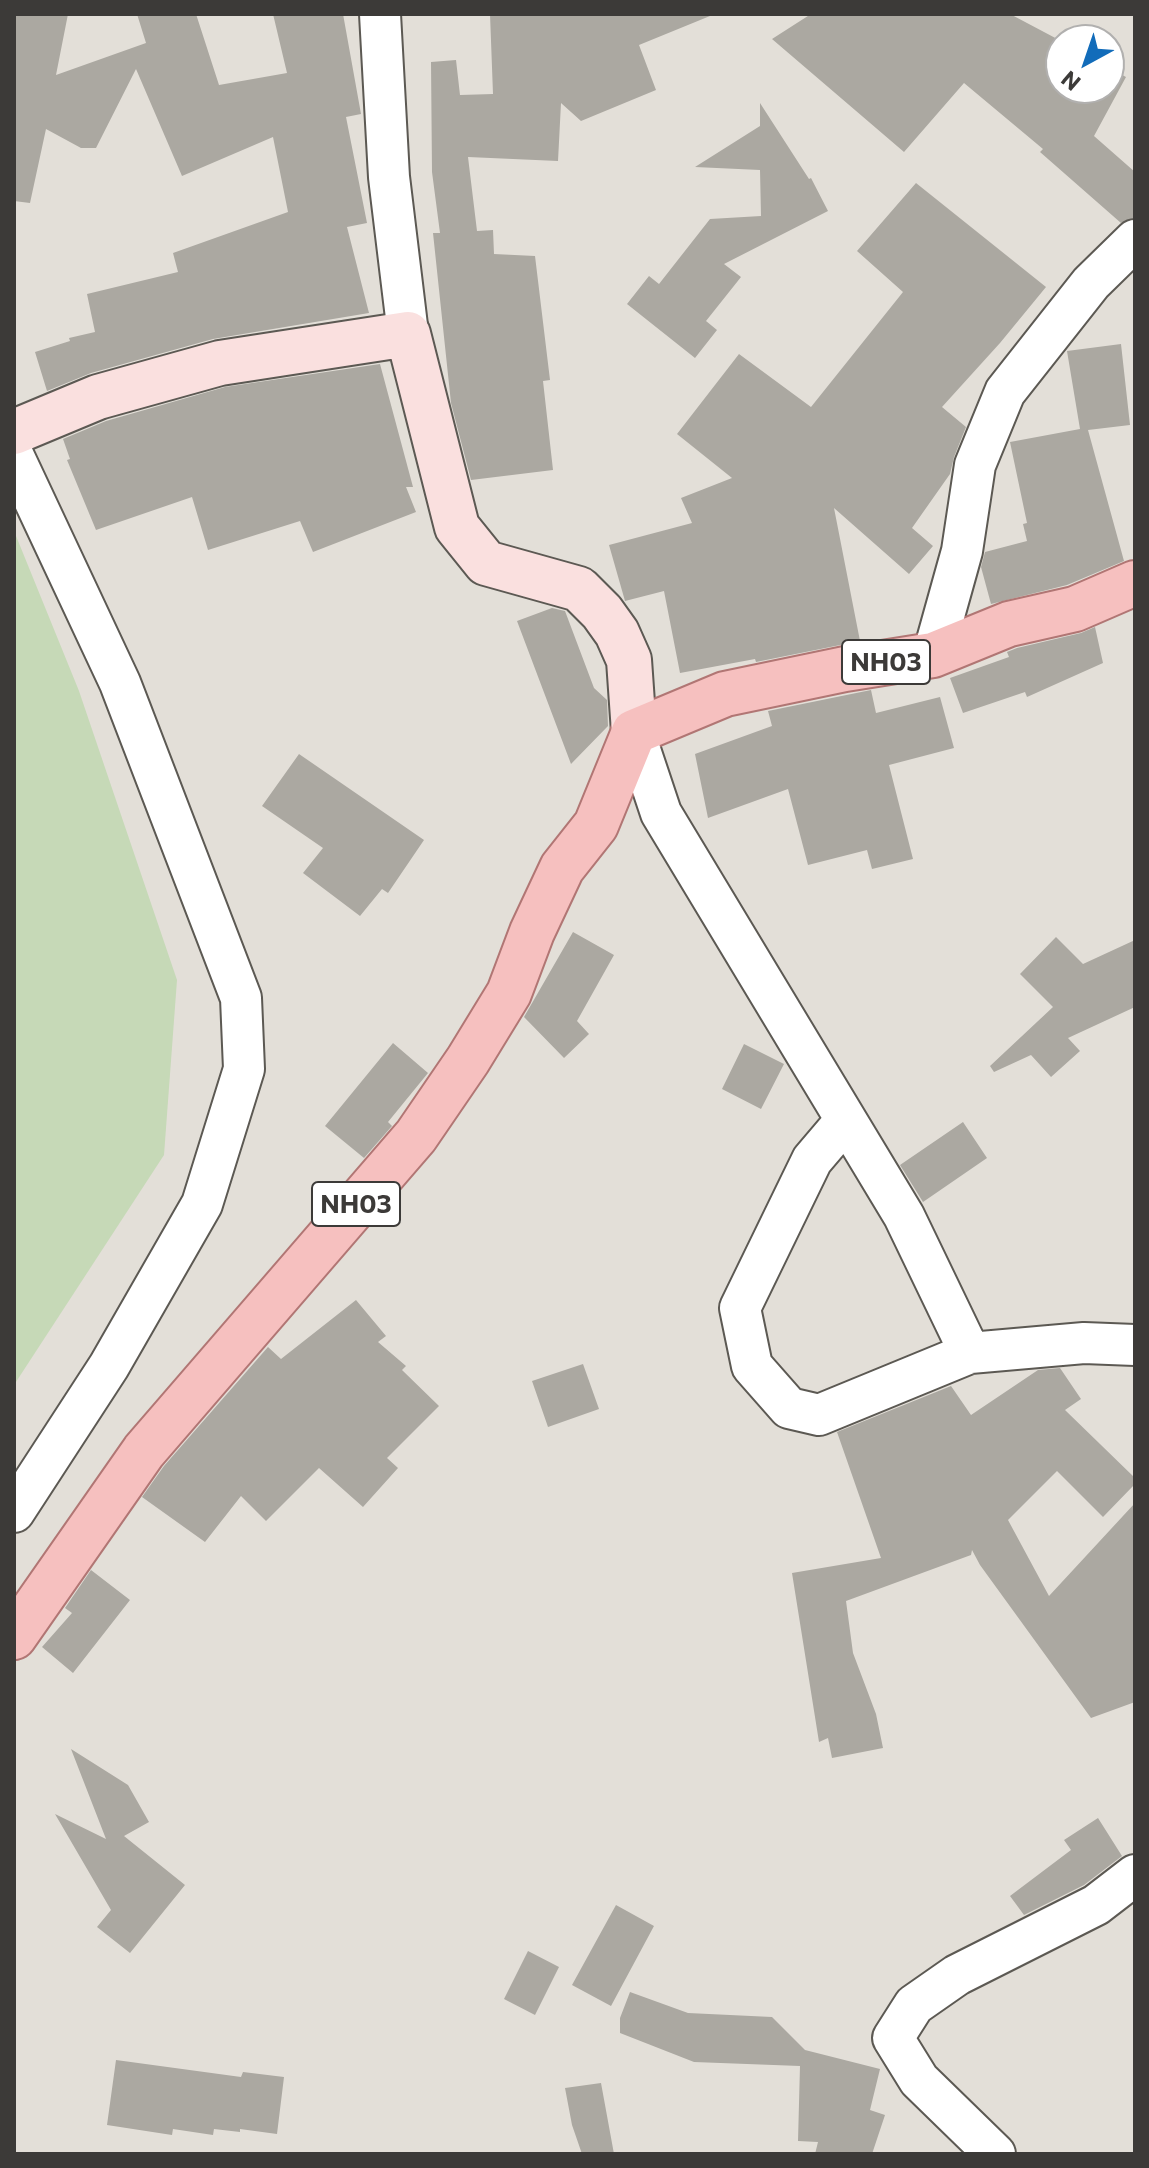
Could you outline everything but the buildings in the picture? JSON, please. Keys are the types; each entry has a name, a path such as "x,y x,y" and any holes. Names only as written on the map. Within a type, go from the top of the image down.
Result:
{"main road":[{"path":"14,432 98,397 220,363 408,334 457,527 486,563 579,589 602,612 617,633 629,660 634,732"},
{"name":"NH03","path":"14,1637 144,1451 416,1136 451,1086 509,993 532,932 562,868 596,825 634,732 725,694 845,669 933,655 1009,624 1075,609 1135,583"}],"street":[{"path":"380,14 389,177 408,334"},
{"path":"933,655 962,551 975,465 1005,392 1091,283 1135,240"},
{"path":"14,457 120,683 241,998 244,1069 202,1204 109,1366 14,1512"},
{"path":"634,732 661,813 904,1216 970,1353"},
{"path":"846,1120 812,1160 740,1308 752,1366 789,1408 819,1415 970,1353 1084,1343 1135,1345"},
{"path":"995,2154 919,2080 893,2038 914,2005 957,1975 1096,1905 1135,1875"}],"green space":[{"path":"14,531 79,691 177,980 164,1155 14,1385"}]}
